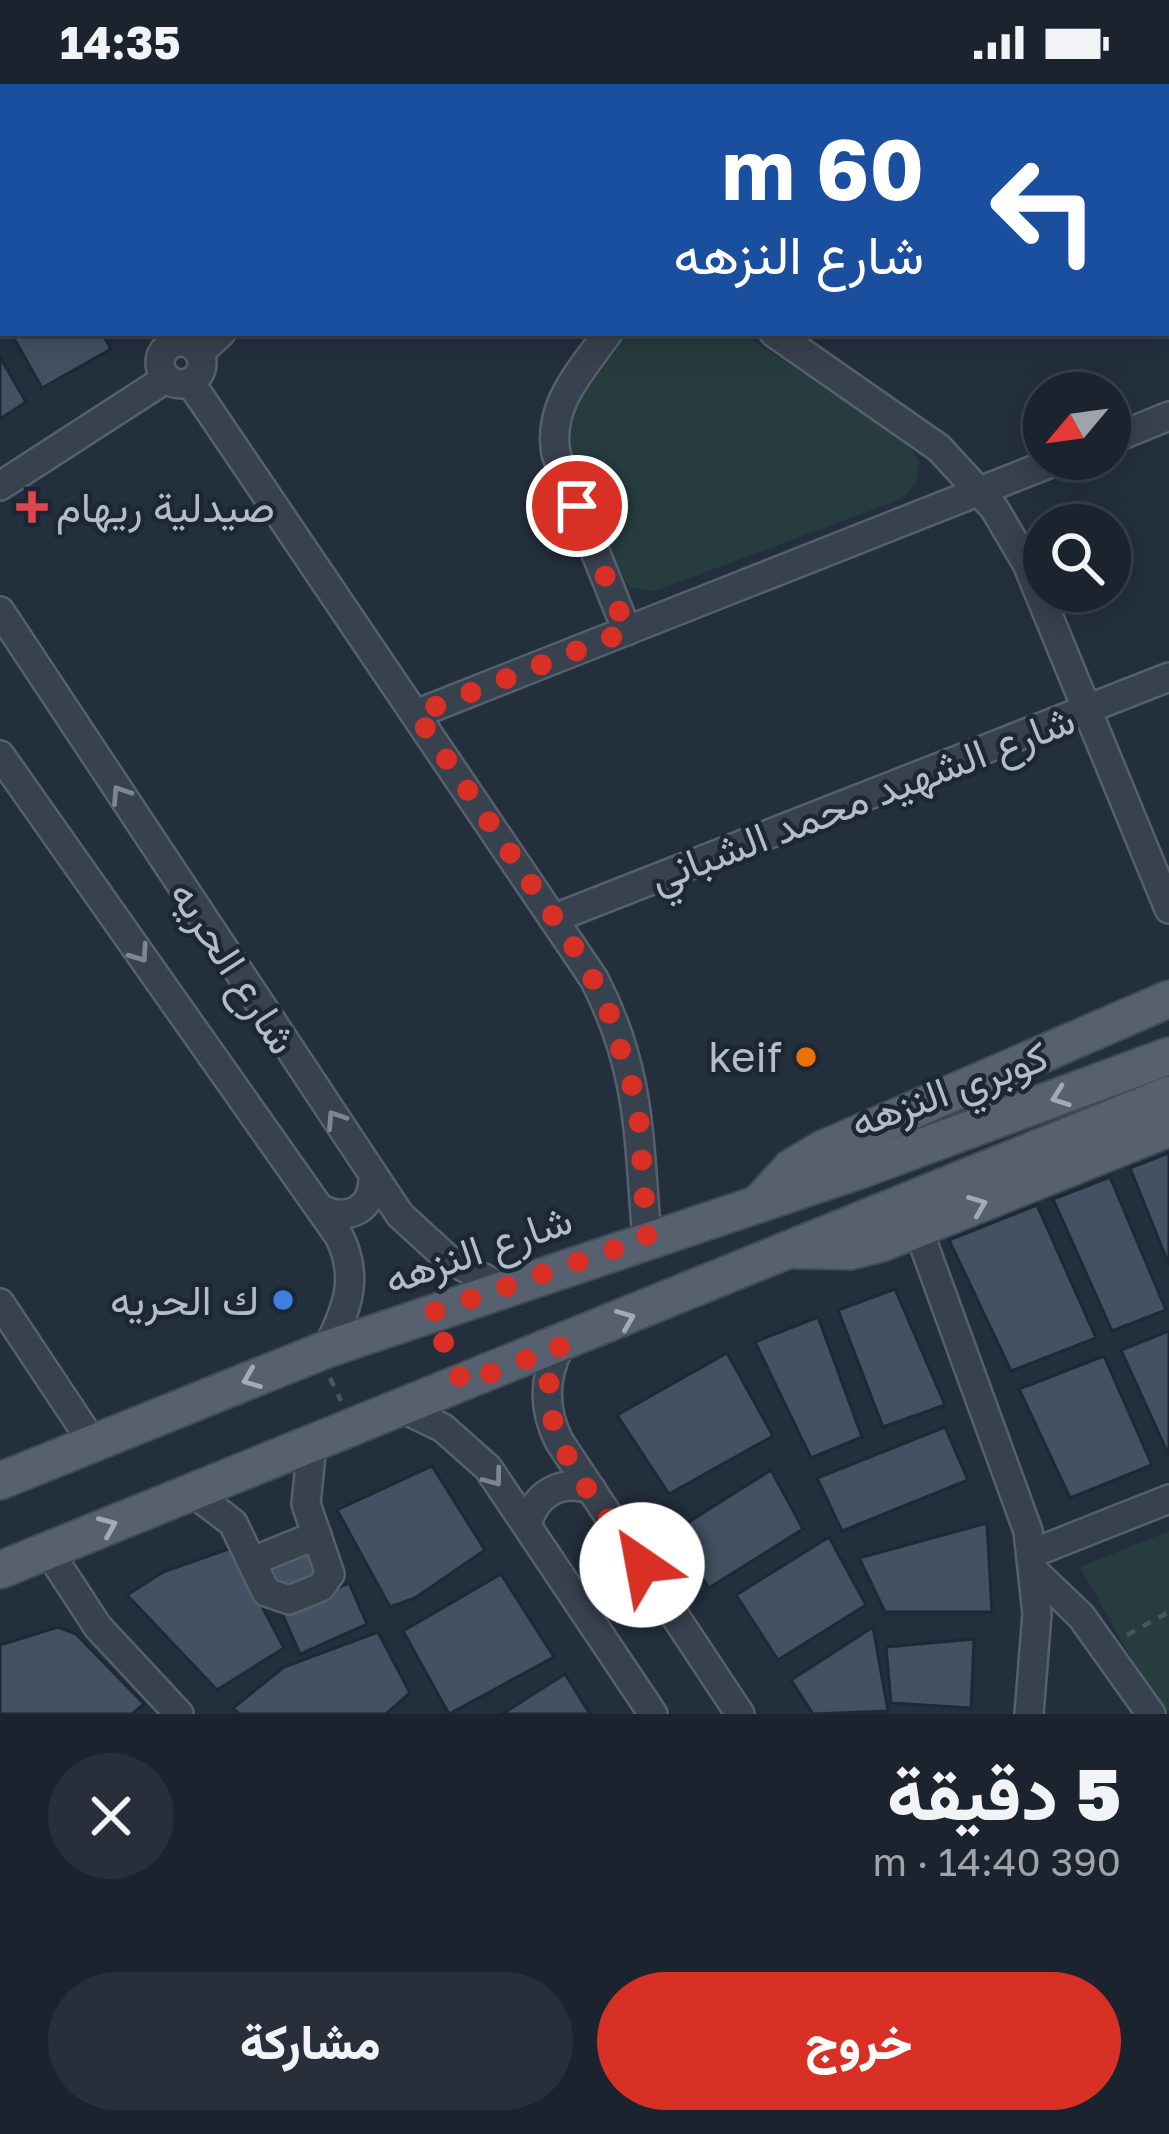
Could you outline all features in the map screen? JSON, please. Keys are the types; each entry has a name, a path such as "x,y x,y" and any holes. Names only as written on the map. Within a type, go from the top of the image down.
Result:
{"main road":[{"name":"شارع النزهه","path":"0,1481 323,1351 759,1204 791,1168 823,1149 1169,999"},
{"name":"كوبري النزهه","path":"759,1204 1169,1056"},
{"name":"كوبري النزهه","path":"786,1249 1169,1095"},
{"path":"0,1570 560,1346 786,1249 850,1252 1169,1128"}],"street":[{"path":"0,486 178,380 199,373 199,353 218,336"},
{"path":"606,336 561,400 553,432 556,454 627,631"},
{"path":"778,336 939,448 981,491 1017,545 1169,909"},
{"path":"199,353 183,342 160,341 160,361 416,714 594,979 626,1053 642,1132 647,1238"},
{"path":"1131,431 1169,416"},
{"path":"416,714 1023,474"},
{"name":"شارع الحريه","path":"0,611 373,1178 426,1243 502,1288"},
{"name":"شارع الشهيد محمد الشباني","path":"555,918 1169,677"},
{"name":"شارع الحريه","path":"0,755 344,1246 351,1281 348,1304 323,1351"},
{"path":"321,1209 337,1215 354,1213 367,1202 373,1178"},
{"path":"918,1229 1016,1488 1034,1563 1030,1714"},
{"path":"0,1303 93,1443"},
{"path":"560,1346 546,1386 549,1415 559,1442 740,1714"},
{"path":"403,1408 467,1446 527,1526 653,1714"},
{"path":"190,1491 233,1523 262,1587 276,1599 289,1600 329,1580 330,1569 304,1494 312,1444"},
{"path":"527,1526 533,1507 546,1493 564,1486 592,1490"},
{"path":"1034,1563 1169,1499"},
{"path":"253,1562 317,1535"},
{"path":"49,1552 98,1627 179,1714"},
{"path":"1034,1563 1106,1647 1151,1714"}],"path":[{"path":"323,1351 354,1427"},
{"path":"1106,1647 1169,1612"}],"green space":[{"path":"626,336 747,336 906,442 919,461 916,484 899,500 655,591 631,588 620,574 570,446 568,429 577,404"},
{"path":"1169,1531 1169,1710 1163,1714 1080,1567"}],"building":[{"path":"13,336 104,336 111,349 42,388"},
{"path":"0,357 26,402 0,419"},
{"path":"1169,1153 1169,1265 1130,1168"},
{"path":"1110,1177 1166,1310 1112,1331 1053,1199"},
{"path":"1037,1205 1096,1338 1011,1371 949,1240"},
{"path":"895,1289 945,1405 883,1427 838,1310"},
{"path":"818,1317 862,1437 811,1458 755,1342"},
{"path":"1169,1331 1169,1456 1121,1350"},
{"path":"727,1353 773,1436 669,1494 617,1415"},
{"path":"1104,1356 1152,1465 1070,1498 1019,1389"},
{"path":"945,1427 968,1480 842,1531 817,1478"},
{"path":"432,1466 485,1550 415,1598 390,1607 337,1510"},
{"path":"771,1470 803,1529 709,1588 671,1533"},
{"path":"987,1523 992,1612 885,1612 859,1558"},
{"path":"829,1537 866,1605 778,1660 736,1595"},
{"path":"313,1546 324,1572 276,1592 265,1566"},
{"path":"231,1548 284,1648 217,1690 127,1595 163,1572"},
{"path":"501,1574 554,1657 449,1714 403,1631"},
{"path":"349,1583 367,1624 300,1654 282,1613"},
{"path":"58,1627 76,1634 144,1704 132,1714 0,1714 0,1645"},
{"path":"873,1627 888,1711 813,1714 791,1680"},
{"path":"378,1632 410,1693 386,1714 239,1714 233,1708 284,1667"},
{"path":"974,1639 971,1708 891,1703 886,1647"},
{"path":"565,1674 590,1714 502,1714"}],"place":[{"name":"صيدلية ريهام","path":"32,507"},
{"name":"keif","path":"806,1057"},
{"name":"ك الحريه","path":"283,1300"}],"route":[{"path":"577,506 627,631 416,714 580,956 606,1003 626,1053 638,1105 647,1238 430,1313 463,1384 560,1346 546,1386 553,1429 642,1565"}]}
